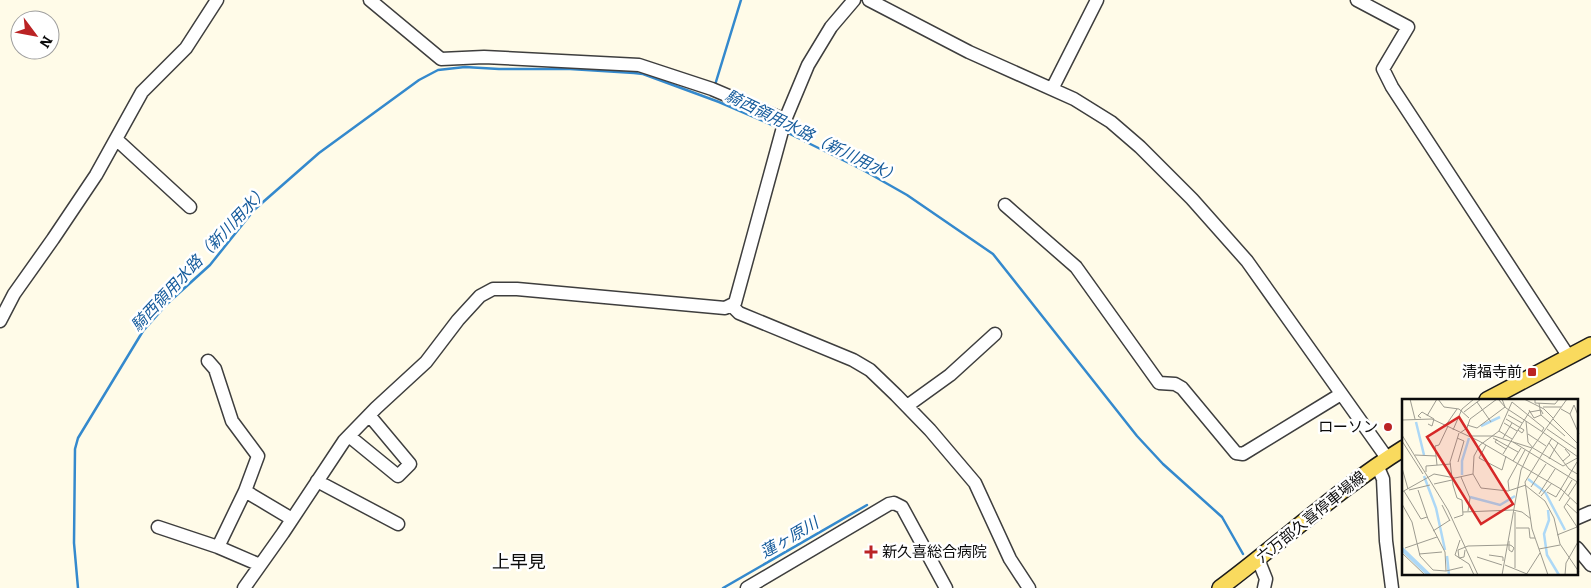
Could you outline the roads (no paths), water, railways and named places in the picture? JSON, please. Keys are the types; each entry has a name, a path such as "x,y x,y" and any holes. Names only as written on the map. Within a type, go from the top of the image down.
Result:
{"main road":[{"path":"1490,399 1570,358 1591,345"},
{"name":"六万部久喜停車場線","path":"1220,588 1327,502 1382,461 1402,449"}],"street":[{"path":"0,321 14,294 90,183 142,92 186,48 218,0"},
{"path":"370,0 440,59 484,57 638,64 712,89 783,126"},
{"path":"244,588 349,436 426,362 458,320 480,296 493,289 517,289 724,308 732,306 738,297 783,126 808,65 831,27 854,0"},
{"path":"869,0 962,49 1052,88 1111,122 1192,199 1247,261 1342,394 1382,461 1386,541 1392,588"},
{"path":"1052,88 1097,0"},
{"path":"1357,0 1408,27 1383,69 1392,87 1570,358"},
{"path":"116,139 190,206"},
{"path":"1005,205 1076,267 1159,383 1175,384 1182,388 1236,453 1243,454 1342,394"},
{"path":"732,306 739,313 853,360 870,370 930,430 975,483 1010,559 1029,588"},
{"path":"907,406 950,375 995,334"},
{"path":"208,361 215,369 232,421 258,456 245,491 218,547"},
{"path":"349,436 398,476 410,464 369,415"},
{"path":"317,480 398,524"},
{"path":"245,491 292,519"},
{"path":"747,588 889,504 894,503 902,507 946,588"},
{"path":"1578,518 1591,512"},
{"path":"158,527 218,547 260,564"},
{"path":"1578,549 1591,565"},
{"path":"1258,559 1266,579 1264,588"}],"waterway":[{"path":"715,85 741,0"},
{"name":"騎西領用水路（新川用水）","path":"78,588 74,543 75,449 78,438 143,331 168,303 210,265 254,210 319,153 419,80 438,70 465,67 570,69 643,74 719,102 779,128"},
{"name":"騎西領用水路（新川用水）","path":"786,132 863,170 907,195 993,254 1137,436 1163,464 1222,517 1243,554"},
{"name":"蓮ヶ原川","path":"723,588 867,505"}],"place":[{"name":"清福寺前","path":"1532,372"},
{"name":"ローソン","path":"1388,427"},
{"name":"新久喜総合病院","path":"871,552"}],"district":[{"name":"上早見","path":"519,562"}]}
